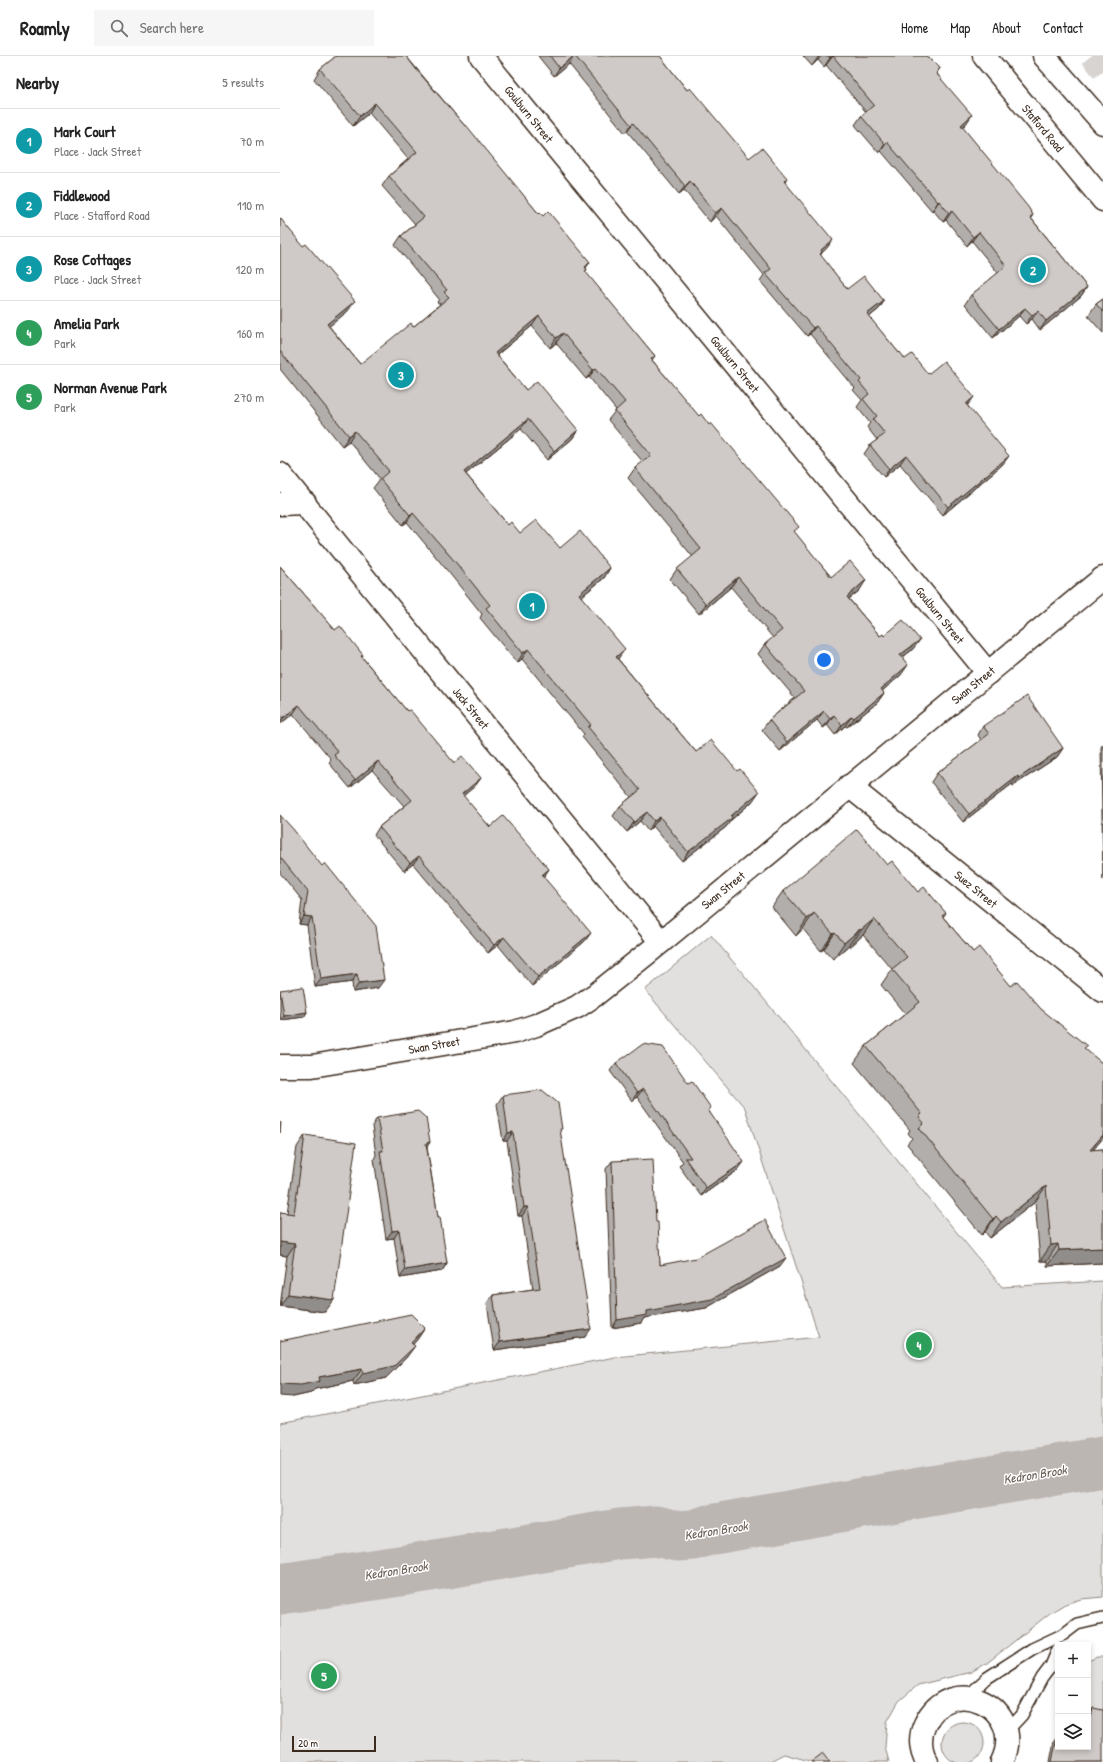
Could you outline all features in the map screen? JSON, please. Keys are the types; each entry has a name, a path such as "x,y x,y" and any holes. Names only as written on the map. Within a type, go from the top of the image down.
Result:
{"main road":[{"name":"Goulburn Street","path":"481,56 988,673"},
{"name":"Stafford Road","path":"984,56 1103,200"},
{"path":"1044,56 1103,123"},
{"name":"Jack Street","path":"280,474 661,942"},
{"path":"280,504 304,503"},
{"name":"Swan Street","path":"280,1066 312,1066 515,1032 556,1018 583,1003 661,942 1103,578"},
{"name":"Suez Street","path":"849,786 1103,991"},
{"path":"927,1762 924,1757 921,1743 923,1728 929,1715 939,1705 953,1698 967,1697 980,1700 993,1708 1002,1718 1007,1731 1008,1743 1002,1762"}],"lane":[{"path":"967,1697 986,1678 1032,1648 1064,1634 1078,1624 1103,1618"},
{"path":"1061,1642 1064,1634"},
{"path":"1007,1731 1022,1716 1042,1678 1051,1666 1055,1656"}],"shaded area":[{"path":"711,935 1002,1287 1103,1281 1103,1597 1081,1599 1065,1604 1050,1613 987,1663 971,1672 918,1685 899,1701 887,1722 885,1747 889,1762 813,1762 784,1754 768,1762 280,1762 280,1423 615,1357 819,1337 745,1108 645,990"},
{"path":"1097,1657 1103,1657 1103,1715 1091,1721 1091,1678 1091,1660"},
{"path":"963,1722 978,1728 984,1743 982,1751 978,1758 967,1763 955,1762 948,1758 942,1743 948,1728"}],"building":[{"path":"336,56 406,56 465,126 466,125 539,214 540,213 543,216 548,211 590,262 585,267 587,270 585,271 655,356 651,359 699,416 701,414 709,425 711,423 799,527 794,531 831,577 850,561 866,580 847,597 880,636 883,634 884,636 903,620 920,640 900,655 908,665 881,689 884,693 854,718 852,716 842,725 834,715 830,718 824,711 787,742 769,720 804,691 765,644 782,630 738,577 706,604 677,569 701,549 635,468 651,455 615,411 625,402 596,368 593,370 563,333 556,338 539,316 495,353 526,390 537,381 578,430 554,451 528,419 464,472 508,525 511,522 520,533 536,520 560,548 580,531 610,568 579,594 625,649 616,657 696,752 711,740 737,771 740,769 759,792 731,816 732,818 688,852 660,817 654,821 647,812 634,822 620,806 640,790 588,727 591,725 528,649 523,653 486,608 490,605 457,564 413,513 410,515 380,479 389,471 355,431 349,436 280,351 280,218 303,246 306,244 355,301 327,324 360,364 411,323 413,327 449,297 444,292 447,290 401,236 424,217 389,176 417,152 375,103 360,116 320,69"},
{"path":"550,56 574,56 559,68"},
{"path":"575,56 660,56 687,90 690,88 749,158 762,148 787,178 784,181 833,240 821,250 822,252 820,254 847,289 864,276 884,301 867,314 905,359 912,354 928,374 944,361 974,397 966,404 1009,456 948,507 906,455 889,469 870,445 885,434 873,419 877,416 863,399 869,394 859,382 861,380 816,326 813,328 765,273 771,269 722,208 715,213 690,181 685,186 633,123 631,125"},
{"path":"833,56 927,56 940,68 936,73 972,115 961,125 1028,207 1033,215 1030,217 1087,287 1046,321 1038,311 1032,315 1025,308 999,329 971,295 1006,266 979,232 973,237 952,211 949,213 939,201 938,202 887,142 885,144 861,116 874,105"},
{"path":"1103,299 1103,312 1096,304"},
{"path":"280,566 335,630 340,626 363,655 361,656 407,711 411,711 454,763 462,756 481,778 462,794 490,827 503,816 549,869 542,875 591,933 538,977 504,937 494,945 419,856 410,863 379,827 412,800 378,761 355,780 334,755 338,752 299,705 283,718 280,714"},
{"path":"1027,696 1063,748 1019,778 1018,776 969,814 937,773 989,734 983,726"},
{"path":"280,815 322,866 325,863 376,926 384,980 359,983 357,974 321,979 312,917 304,916 308,892 280,857"},
{"path":"857,829 887,865 892,861 918,892 924,887 946,913 942,916 973,952 979,947 1011,986 1017,981 1041,1009 1087,1046 1084,1048 1103,1064 1103,1135 1090,1150 1103,1149 1103,1248 1059,1250 1058,1244 1051,1245 1046,1186 1001,1222 996,1216 993,1219 919,1128 924,1123 919,1117 922,1114 866,1046 920,1002 892,969 907,957 874,919 844,943 835,933 833,934 814,913 807,919 783,891"},
{"path":"303,987 307,1012 284,1016 280,990"},
{"path":"643,1044 663,1047 688,1083 692,1081 711,1108 708,1110 744,1162 706,1188 685,1158 691,1158 643,1089 637,1093 616,1063"},
{"path":"542,1090 558,1103 562,1129 560,1129 591,1329 500,1342 493,1295 540,1288 528,1207 524,1207 513,1132 508,1133 503,1095"},
{"path":"418,1111 426,1118 430,1142 426,1143 447,1263 405,1270 399,1230 392,1231 380,1151 383,1151 377,1118"},
{"path":"305,1135 356,1143 334,1300 288,1294 295,1244 280,1242 280,1212 294,1214"},
{"path":"653,1159 660,1265 696,1258 765,1220 786,1258 712,1299 647,1311 647,1315 617,1320 612,1161"},
{"path":"411,1314 425,1328 411,1343 415,1346 394,1366 363,1373 362,1369 319,1377 320,1381 301,1385 280,1384 280,1341"},
{"path":"1093,1708 1103,1710 1103,1762 1052,1762 1055,1747 1055,1750 1091,1750 1091,1717"},
{"path":"823,1753 830,1762 811,1762"}],"waterway":[{"name":"Kedron Brook","path":"280,1589 406,1570 620,1534 656,1531 677,1536 693,1535 709,1530 1103,1462"}],"tunnel":[{"path":"1091,56 1103,71"}],"place":[{"name":"Fiddlewood","path":"1033,270"},
{"name":"Rose Cottages","path":"401,375"},
{"name":"Mark Court","path":"532,606"},
{"name":"Amelia Park","path":"919,1345"},
{"name":"Norman Avenue Park","path":"324,1676"}]}
